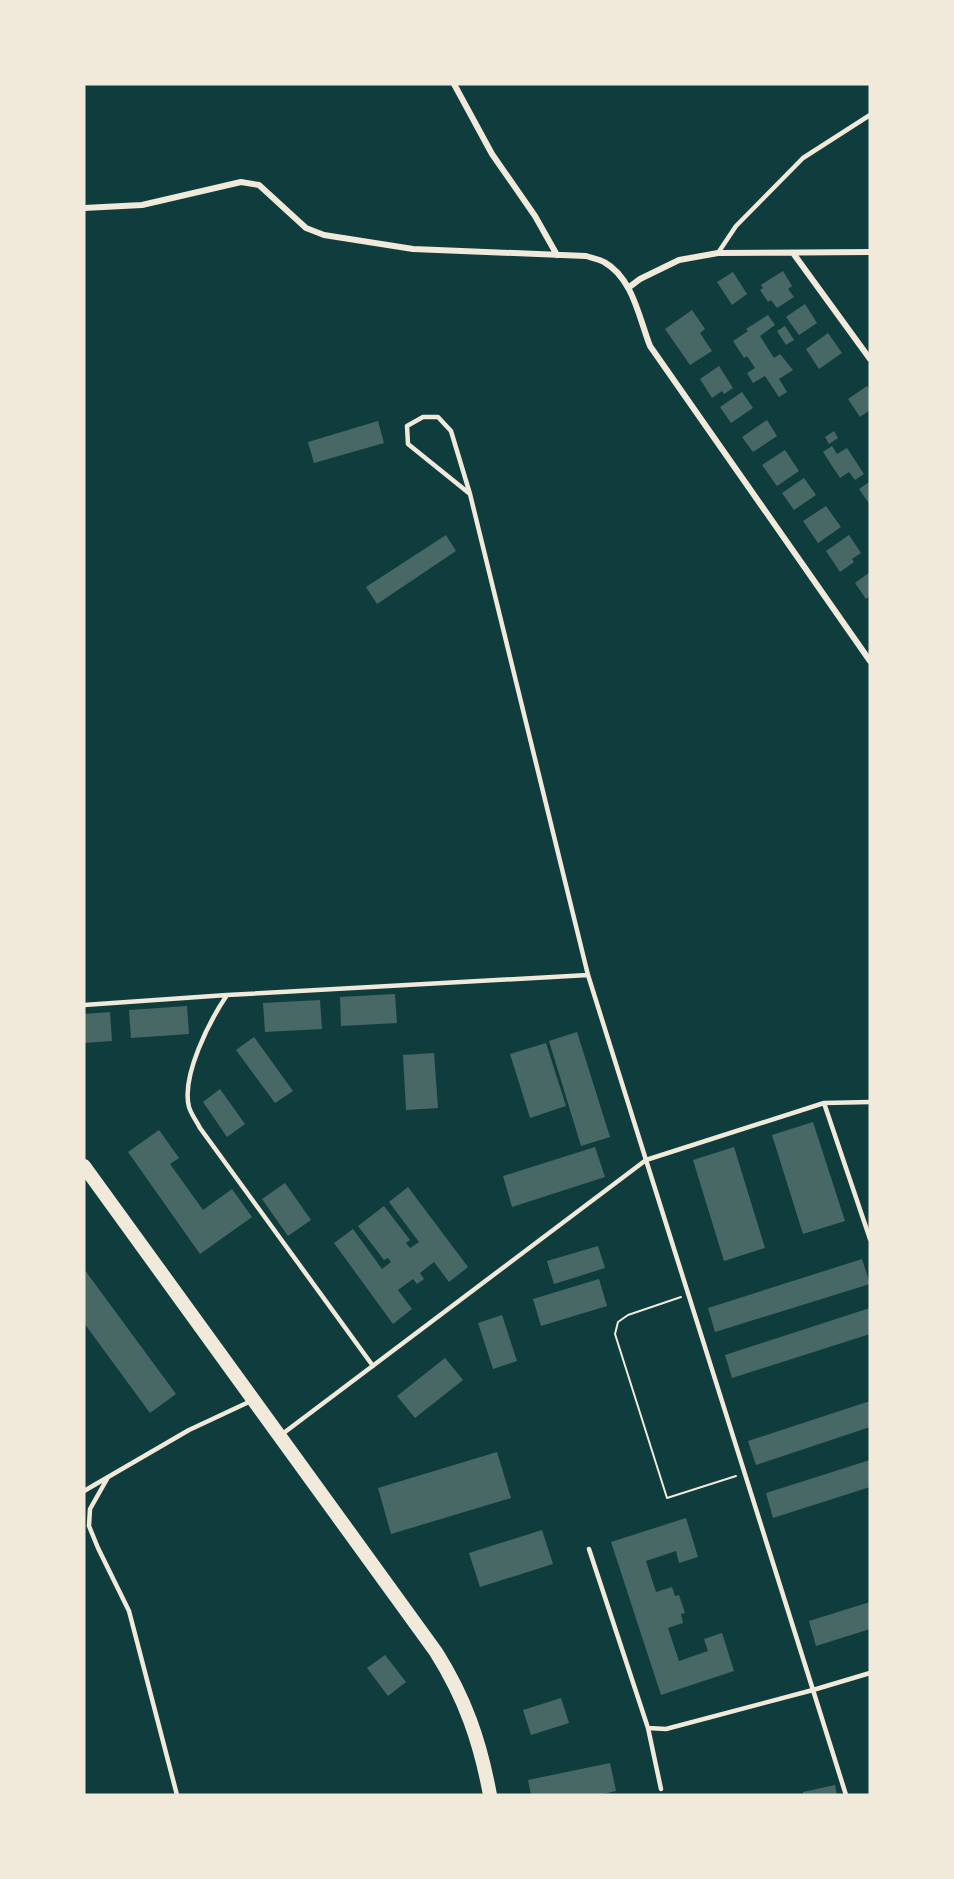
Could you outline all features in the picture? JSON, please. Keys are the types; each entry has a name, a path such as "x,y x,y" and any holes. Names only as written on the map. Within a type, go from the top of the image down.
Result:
{"main road":[{"path":"84,1166 426,1639 465,1704 478,1743 490,1795"}],"street":[{"path":"454,84 492,154 535,216 557,255"},
{"path":"84,208 142,204 241,182 259,185 306,228 324,235 413,249 586,256 603,261 615,270 628,288 650,346 870,661"},
{"path":"628,288 640,279 679,260 718,253 870,252"},
{"path":"793,253 870,359"}],"lane":[{"path":"718,253 736,226 803,158 870,115"},
{"path":"470,494 408,444 407,426 423,417 438,417 450,430 470,494 588,975 846,1795"},
{"path":"84,1005 588,975"},
{"path":"228,995 213,1016 196,1056 188,1091 189,1108 200,1128 373,1366"},
{"path":"280,1435 646,1160 824,1103 870,1102"},
{"path":"824,1103 870,1239"},
{"path":"84,1491 189,1430 254,1400"},
{"path":"107,1479 90,1509 89,1526 129,1611 177,1795"},
{"path":"589,1550 648,1728 661,1790"},
{"path":"648,1728 666,1729 870,1673"}],"path":[{"path":"688,1294 628,1315 618,1322 615,1334 667,1498 744,1473"}],"building":[{"path":"783,271 792,286 788,289 794,297 777,308 771,300 768,302 760,290 763,288 761,285"},
{"path":"733,272 747,294 732,305 717,282"},
{"path":"805,304 817,323 799,335 786,317"},
{"path":"692,310 705,329 700,333 712,351 690,365 665,329"},
{"path":"768,315 775,325 760,336 774,358 780,354 793,370 779,379 787,392 779,397 765,376 753,383 747,373 755,368 747,356 744,358 733,341 748,331 746,329"},
{"path":"785,326 794,340 786,345 777,331"},
{"path":"828,333 842,353 819,369 806,349"},
{"path":"719,366 733,388 724,394 722,391 712,398 700,379"},
{"path":"867,386 870,390 870,410 860,417 848,399"},
{"path":"742,392 753,408 731,423 720,407"},
{"path":"767,420 777,436 753,452 742,437"},
{"path":"378,421 384,443 314,463 308,442"},
{"path":"834,431 838,438 829,444 825,437"},
{"path":"832,446 837,454 847,448 864,474 855,480 849,472 840,478 823,452"},
{"path":"785,450 799,471 777,486 762,465"},
{"path":"804,478 816,495 794,510 782,493"},
{"path":"869,482 870,485 870,505 859,489"},
{"path":"826,506 841,527 818,543 803,521"},
{"path":"446,535 456,551 377,604 366,587"},
{"path":"849,535 861,553 852,559 854,562 840,572 826,551"},
{"path":"870,572 870,596 866,599 855,583"},
{"path":"395,994 397,1023 341,1026 340,997"},
{"path":"320,1000 322,1029 265,1032 263,1003"},
{"path":"187,1006 189,1034 131,1038 129,1010"},
{"path":"110,1012 112,1041 84,1043 84,1014"},
{"path":"577,1032 610,1137 581,1146 549,1041"},
{"path":"254,1037 293,1091 275,1103 236,1050"},
{"path":"546,1043 566,1106 530,1118 510,1054"},
{"path":"434,1053 438,1108 406,1110 403,1055"},
{"path":"220,1089 245,1124 227,1137 203,1102"},
{"path":"813,1122 845,1221 803,1234 772,1135"},
{"path":"159,1130 179,1158 170,1164 203,1210 232,1189 252,1217 200,1254 128,1152"},
{"path":"595,1147 605,1177 512,1207 503,1176"},
{"path":"734,1147 765,1248 724,1261 693,1160"},
{"path":"285,1183 311,1220 288,1236 262,1199"},
{"path":"408,1187 468,1267 449,1282 434,1262 420,1273 424,1279 417,1284 413,1279 398,1290 412,1309 393,1324 334,1243 353,1229 382,1269 391,1262 388,1258 384,1260 358,1226 384,1206 410,1240 406,1243 410,1248 419,1242 389,1202"},
{"path":"598,1246 605,1268 554,1284 547,1261"},
{"path":"862,1259 870,1284 715,1332 708,1308"},
{"path":"84,1269 176,1394 150,1413 84,1323"},
{"path":"599,1279 607,1306 541,1326 533,1299"},
{"path":"870,1308 870,1334 732,1378 725,1355"},
{"path":"502,1315 517,1361 493,1369 478,1323"},
{"path":"445,1358 463,1380 415,1418 397,1396"},
{"path":"870,1401 870,1427 756,1465 748,1441"},
{"path":"497,1452 511,1498 391,1534 378,1488"},
{"path":"870,1460 870,1487 773,1518 766,1493"},
{"path":"686,1518 698,1557 679,1563 676,1551 646,1561 656,1592 672,1587 675,1596 679,1595 685,1613 681,1614 683,1623 668,1628 679,1661 708,1651 704,1639 722,1633 734,1671 661,1695 611,1542"},
{"path":"542,1530 553,1564 480,1587 469,1553"},
{"path":"870,1602 870,1629 816,1646 809,1621"},
{"path":"385,1655 406,1682 388,1696 367,1668"},
{"path":"561,1698 569,1723 531,1735 523,1710"},
{"path":"610,1763 616,1791 599,1795 531,1795 528,1780"},
{"path":"835,1785 837,1795 803,1795 803,1792"}]}
